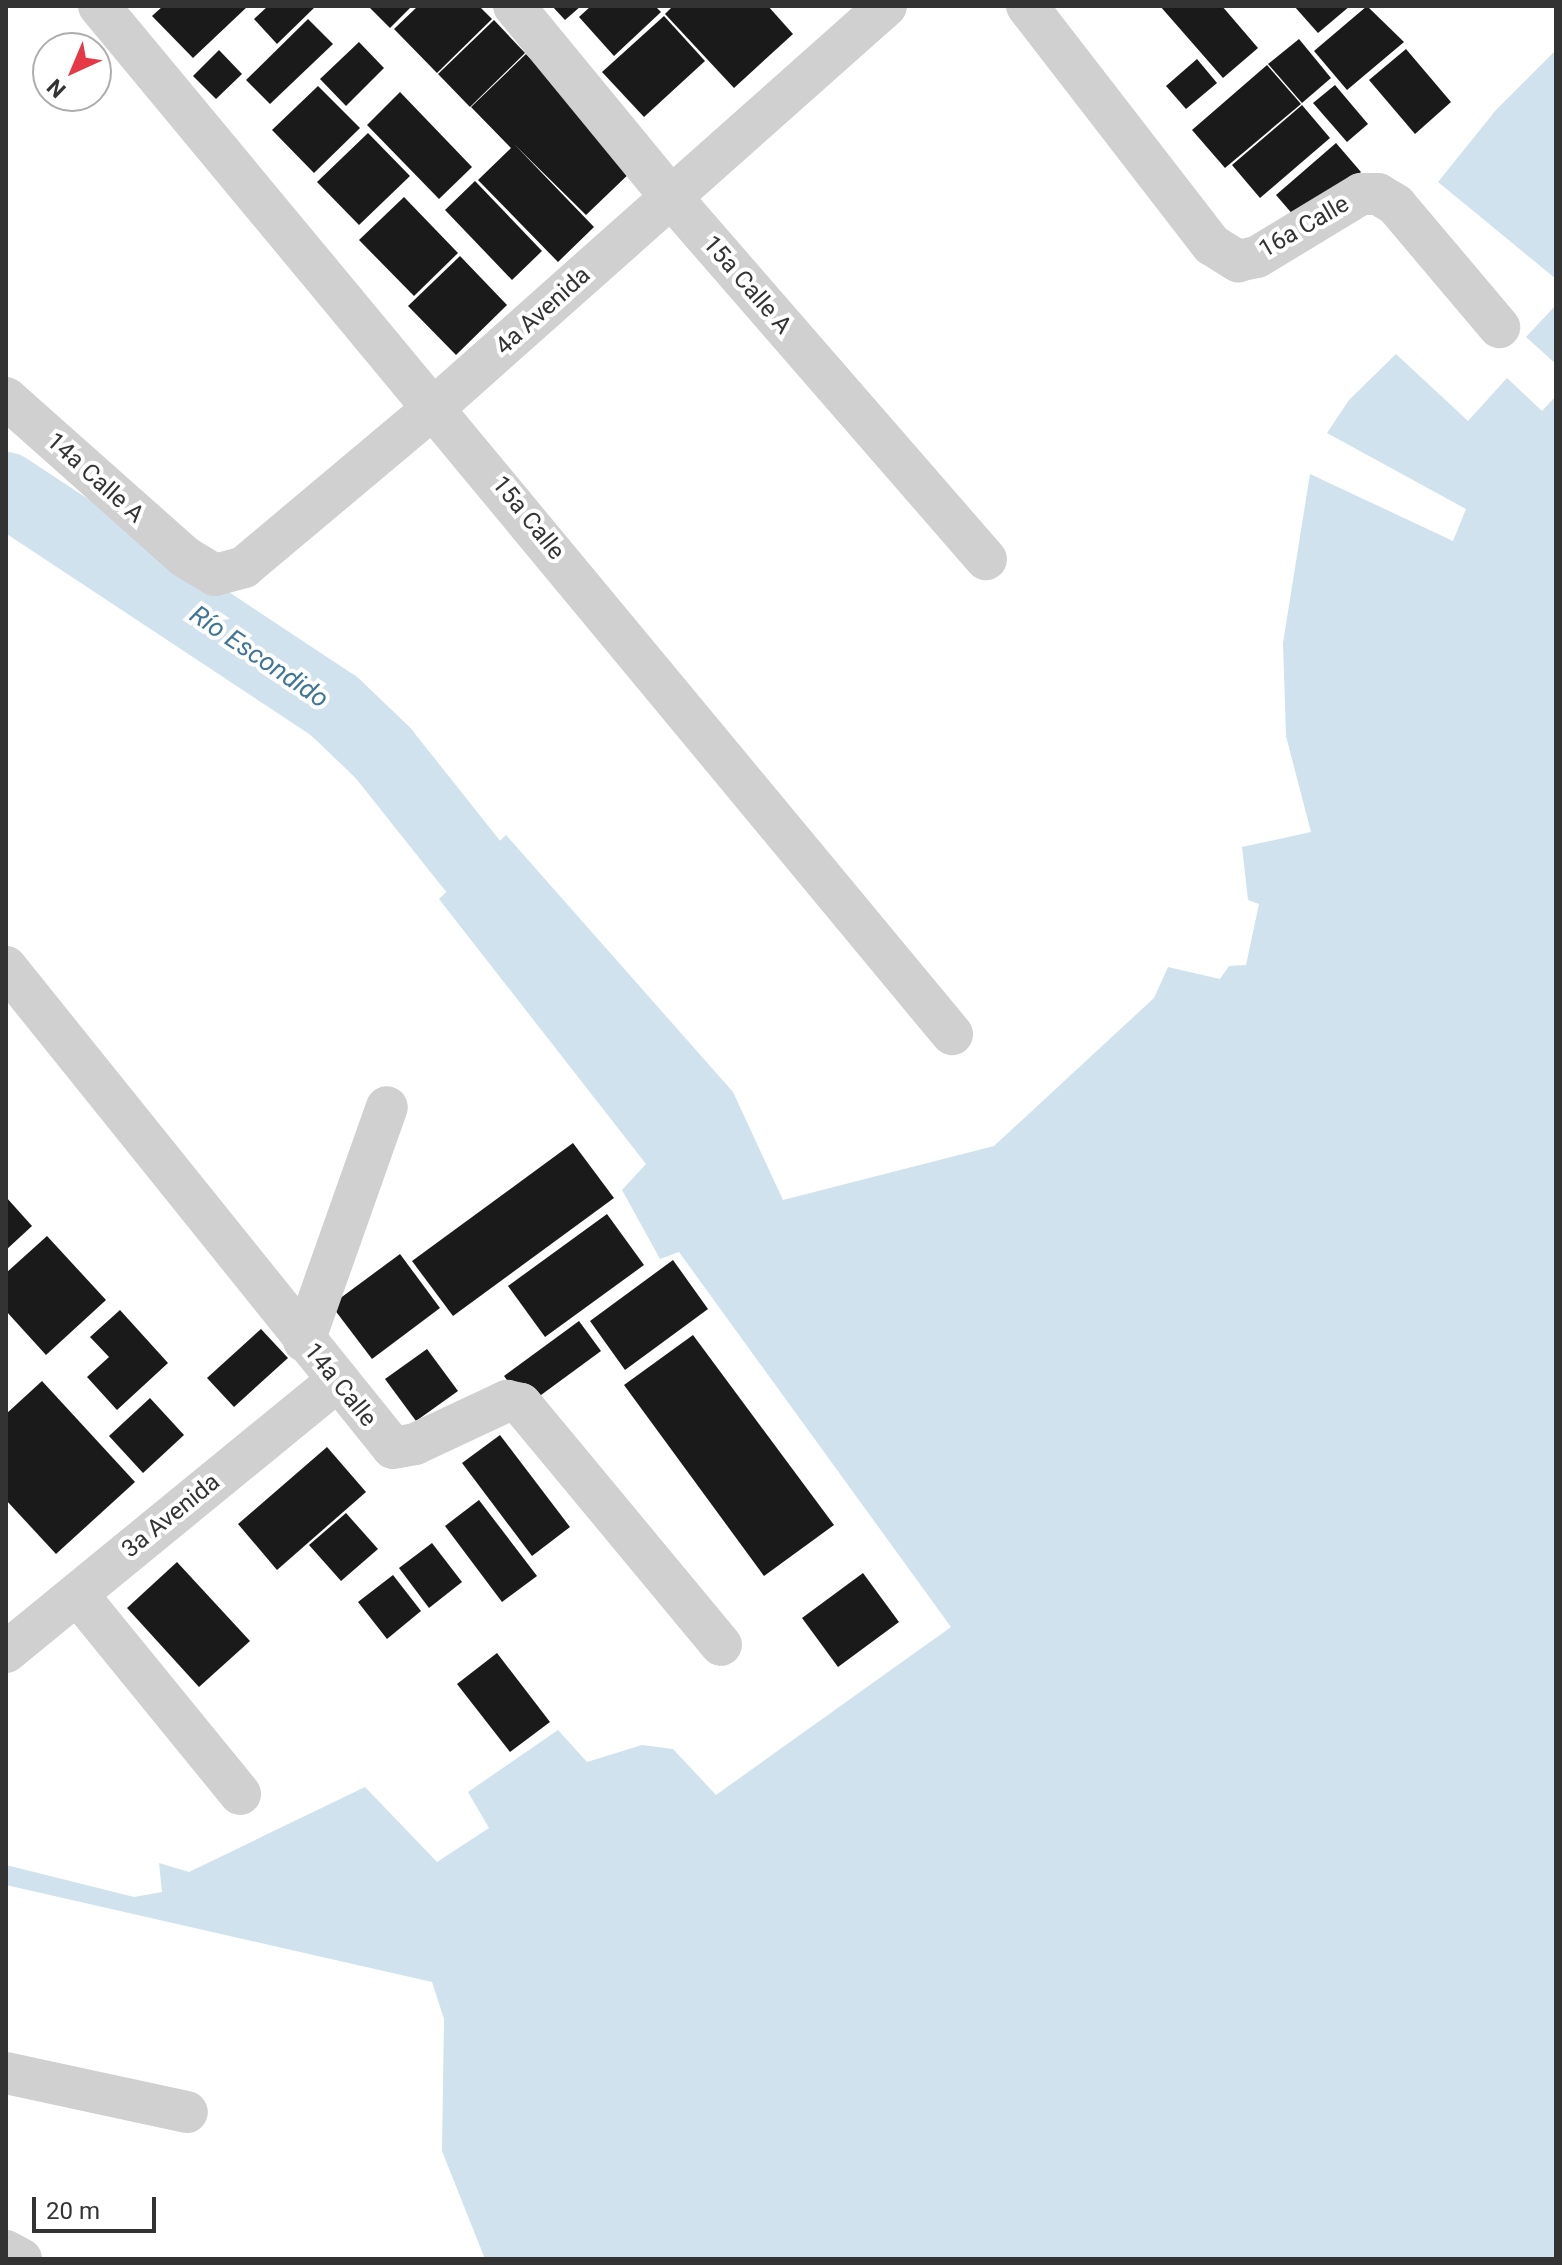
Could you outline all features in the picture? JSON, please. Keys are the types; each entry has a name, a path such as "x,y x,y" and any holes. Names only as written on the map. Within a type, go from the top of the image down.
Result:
{"street":[{"name":"15a Calle","path":"99,6 436,406 952,1034"},
{"name":"15a Calle A","path":"514,6 671,197 986,559"},
{"name":"4a Avenida","path":"185,557 215,575 244,567 436,406 886,6"},
{"name":"16a Calle","path":"1027,6 1212,245 1238,261 1257,257 1361,194 1378,194 1396,205 1499,327"},
{"name":"14a Calle A","path":"6,398 185,557"},
{"name":"14a Calle","path":"6,967 393,1448 415,1444 507,1401 521,1404 721,1645"},
{"path":"304,1341 387,1107"},
{"name":"3a Avenida","path":"6,1652 337,1381"},
{"path":"77,1594 240,1794"},
{"path":"6,2073 187,2112"},
{"path":"6,2251 21,2259"}],"water":[{"path":"1556,50 1556,279 1438,182 1496,110"},
{"path":"1556,305 1556,364 1526,337"},
{"path":"1396,354 1468,421 1507,378 1542,411 1556,396 1556,2259 485,2259 442,2151 444,2019 432,1982 6,1885 6,1865 134,1897 162,1892 159,1863 189,1872 365,1787 437,1862 489,1828 468,1792 558,1730 587,1762 642,1745 673,1749 716,1795 951,1627 679,1252 660,1259 622,1190 646,1164 439,899 506,835 733,1092 783,1200 994,1146 1154,998 1168,967 1220,979 1229,966 1246,965 1259,904 1248,900 1242,847 1311,832 1286,736 1283,643 1310,474 1453,541 1466,509 1327,433 1349,400"}],"building":[{"path":"163,6 248,6 193,58 152,16"},
{"path":"268,6 316,6 277,44 254,19"},
{"path":"368,6 412,6 390,28"},
{"path":"418,6 479,6 492,19 437,73 394,29"},
{"path":"552,6 581,6 565,20"},
{"path":"591,6 655,6 661,12 614,56 579,17"},
{"path":"673,6 768,6 793,34 734,88 665,14"},
{"path":"1160,6 1222,6 1258,48 1223,78"},
{"path":"1294,6 1350,6 1318,33"},
{"path":"1367,6 1404,42 1347,90 1314,51"},
{"path":"664,16 705,61 644,117 602,72"},
{"path":"308,19 333,44 270,104 246,80"},
{"path":"494,20 525,53 470,107 438,74"},
{"path":"1299,39 1331,78 1302,103 1268,64"},
{"path":"359,42 384,68 346,106 320,79"},
{"path":"1406,49 1451,102 1415,134 1369,80"},
{"path":"219,50 242,74 216,99 193,76"},
{"path":"526,54 635,168 586,215 514,144 594,227 558,262 478,180 511,148 471,107"},
{"path":"1197,59 1217,83 1186,109 1166,86"},
{"path":"1267,65 1301,104 1225,168 1192,130"},
{"path":"1335,85 1368,124 1347,142 1313,103"},
{"path":"318,86 360,128 314,173 272,130"},
{"path":"400,92 472,167 439,199 367,125"},
{"path":"1302,105 1330,138 1260,198 1232,165"},
{"path":"368,133 410,176 359,225 317,182"},
{"path":"1336,143 1361,172 1301,224 1276,195"},
{"path":"475,181 542,251 512,280 445,210"},
{"path":"404,197 458,253 414,296 359,240"},
{"path":"460,256 507,305 456,355 408,306"},
{"path":"573,1143 614,1198 453,1316 412,1261"},
{"path":"6,1197 32,1226 6,1250"},
{"path":"607,1214 644,1265 545,1337 508,1286"},
{"path":"47,1236 106,1300 46,1355 6,1311 6,1273"},
{"path":"400,1254 440,1308 372,1359 331,1305"},
{"path":"673,1260 708,1309 625,1370 590,1321"},
{"path":"120,1310 168,1363 117,1410 87,1377 109,1357 90,1337"},
{"path":"579,1321 601,1351 526,1406 504,1376"},
{"path":"261,1329 288,1358 234,1407 207,1378"},
{"path":"693,1335 834,1525 764,1576 624,1385"},
{"path":"427,1349 458,1391 416,1421 385,1379"},
{"path":"42,1381 135,1482 56,1554 6,1500 6,1414"},
{"path":"150,1398 184,1435 143,1473 109,1436"},
{"path":"500,1435 570,1527 532,1556 462,1463"},
{"path":"327,1447 366,1492 277,1570 238,1524"},
{"path":"479,1500 537,1576 502,1602 445,1526"},
{"path":"346,1513 378,1549 341,1581 309,1545"},
{"path":"432,1543 462,1582 429,1608 399,1568"},
{"path":"177,1562 250,1641 199,1687 127,1608"},
{"path":"863,1573 899,1622 838,1667 802,1618"},
{"path":"393,1575 421,1611 387,1639 358,1602"},
{"path":"497,1653 550,1722 510,1752 457,1684"}],"waterway":[{"name":"Río Escondido","path":"6,489 334,706 383,753 473,866"}]}
